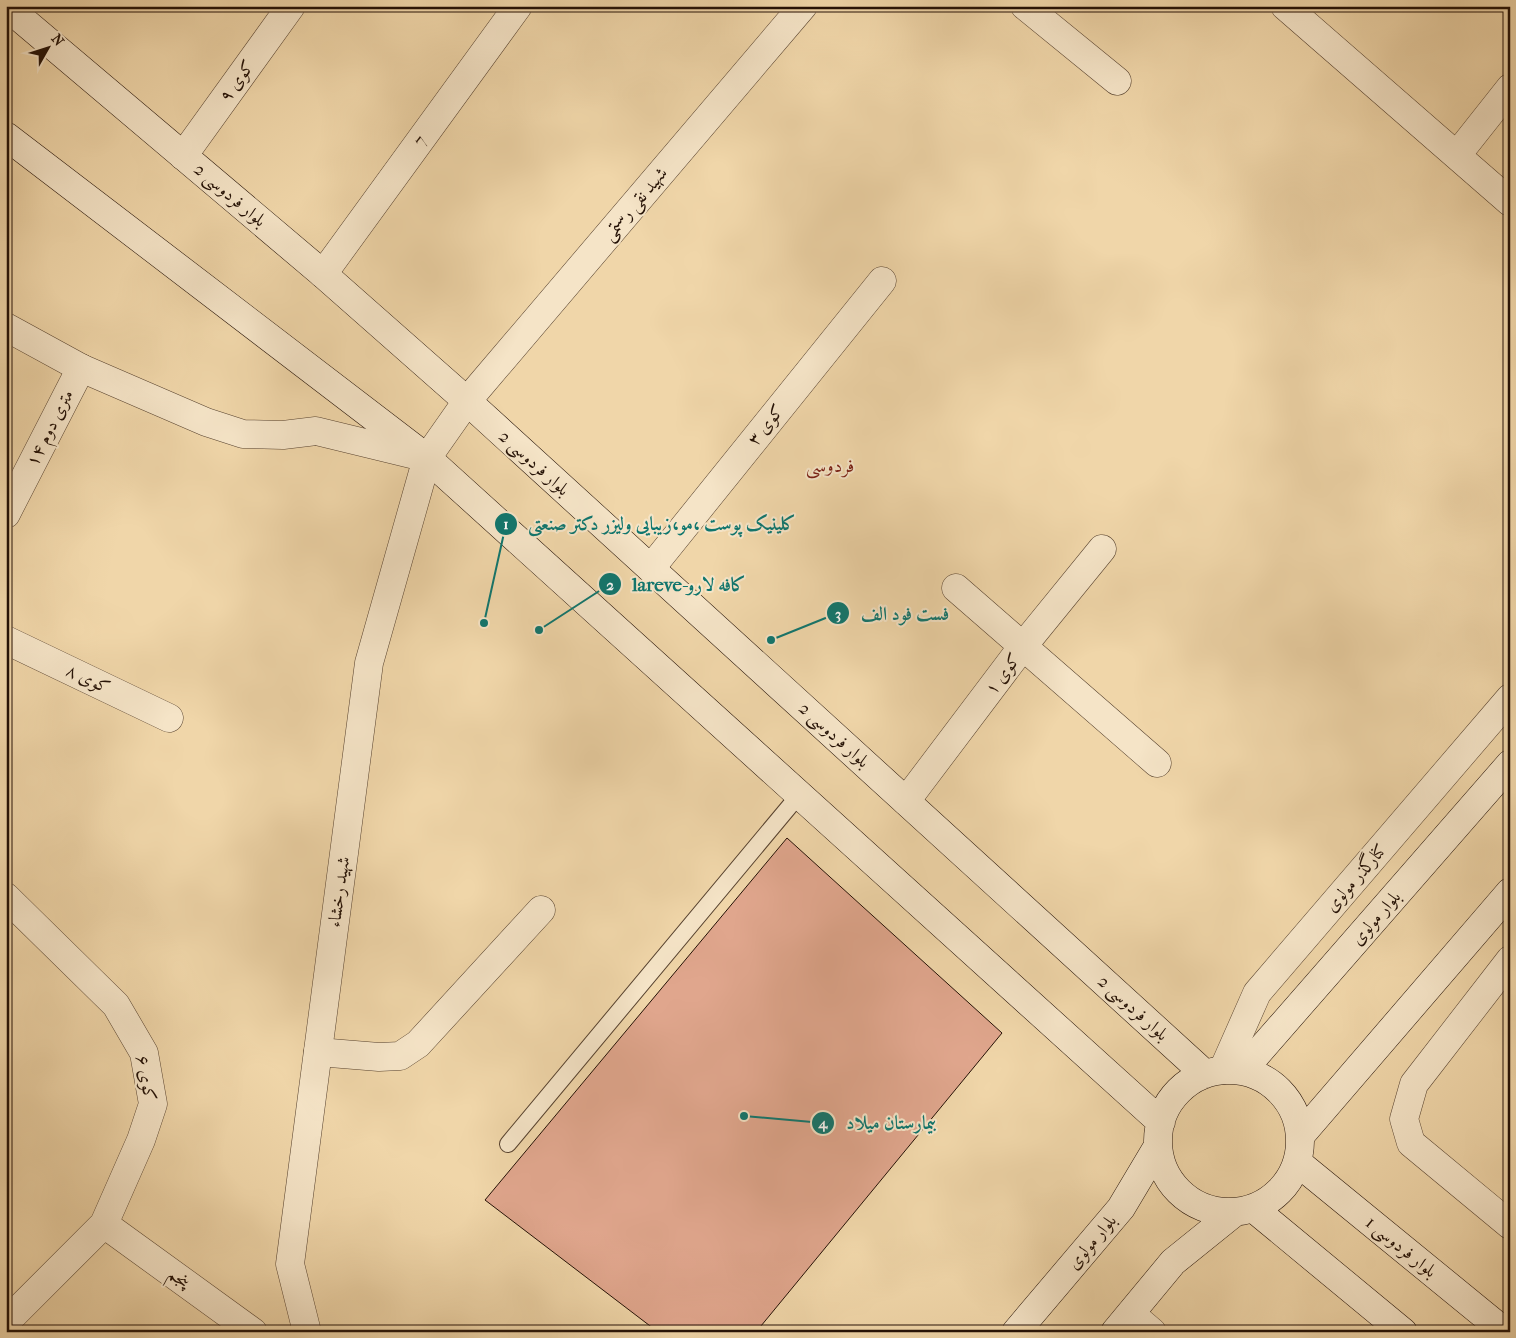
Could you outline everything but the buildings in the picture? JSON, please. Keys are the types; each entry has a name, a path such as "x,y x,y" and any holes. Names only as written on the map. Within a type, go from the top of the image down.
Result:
{"street":[{"name":"بلوار فردوسی 2","path":"6,6 323,274 467,401 906,801 1224,1072"},
{"name":"کوی ۹","path":"183,156 291,6"},
{"name":"7","path":"323,274 518,6"},
{"name":"شهید نقی رستمی","path":"427,458 467,401 803,6"},
{"path":"1025,6 1117,81"},
{"path":"1285,6 1510,202"},
{"path":"1456,155 1510,88"},
{"path":"6,136 427,458 799,795 1160,1134"},
{"name":"کوی ۳","path":"650,568 882,281"},
{"path":"6,327 81,368 206,422 243,434 283,435 316,431 427,458"},
{"name":"۱۴ متری دوم","path":"6,514 81,368"},
{"name":"شهید رخشاء","path":"306,1332 290,1264 369,663 427,458"},
{"name":"کوی ۱","path":"906,801 1023,646 1102,549"},
{"path":"956,588 1158,763"},
{"name":"کوی ۸","path":"6,640 169,718"},
{"name":"کنارگذر مولوی","path":"1224,1072 1257,993 1510,698"},
{"name":"بلوار مولوی","path":"1224,1072 1510,764"},
{"path":"1300,1136 1510,892"},
{"name":"کوی ۶","path":"6,897 116,1005 144,1053 153,1104 141,1140 104,1224 6,1322"},
{"path":"318,1052 378,1057 400,1056 418,1044 541,910"},
{"path":"1510,960 1414,1084 1404,1119 1411,1143 1510,1225"},
{"path":"1152,1332 1123,1323 1173,1262 1244,1210 1268,1201 1280,1191 1290,1177 1297,1162 1300,1136 1296,1118 1288,1101 1275,1087 1260,1077 1224,1072 1190,1082 1177,1092 1167,1106 1160,1134 1162,1164 1171,1181 1183,1195 1199,1205 1216,1211 1244,1210 1403,1332"},
{"name":"بلوار مولوی","path":"1016,1332 1121,1208 1160,1134"},
{"name":"بلوار فردوسی 1","path":"1297,1162 1505,1332"},
{"name":"پنجم","path":"104,1224 253,1332"}],"lane":[{"path":"508,1144 799,795"}],"place":[{"name":"کلینیک پوست ،مو،زیبایی ولیزر دکتر صنعتی","path":"484,623"},
{"name":"lareve-کافه لارو","path":"539,630"},
{"name":"فست فود الف","path":"771,640"},
{"name":"بیمارستان میلاد","path":"744,1116"}],"district":[{"name":"فردوسی","path":"830,466"}]}
